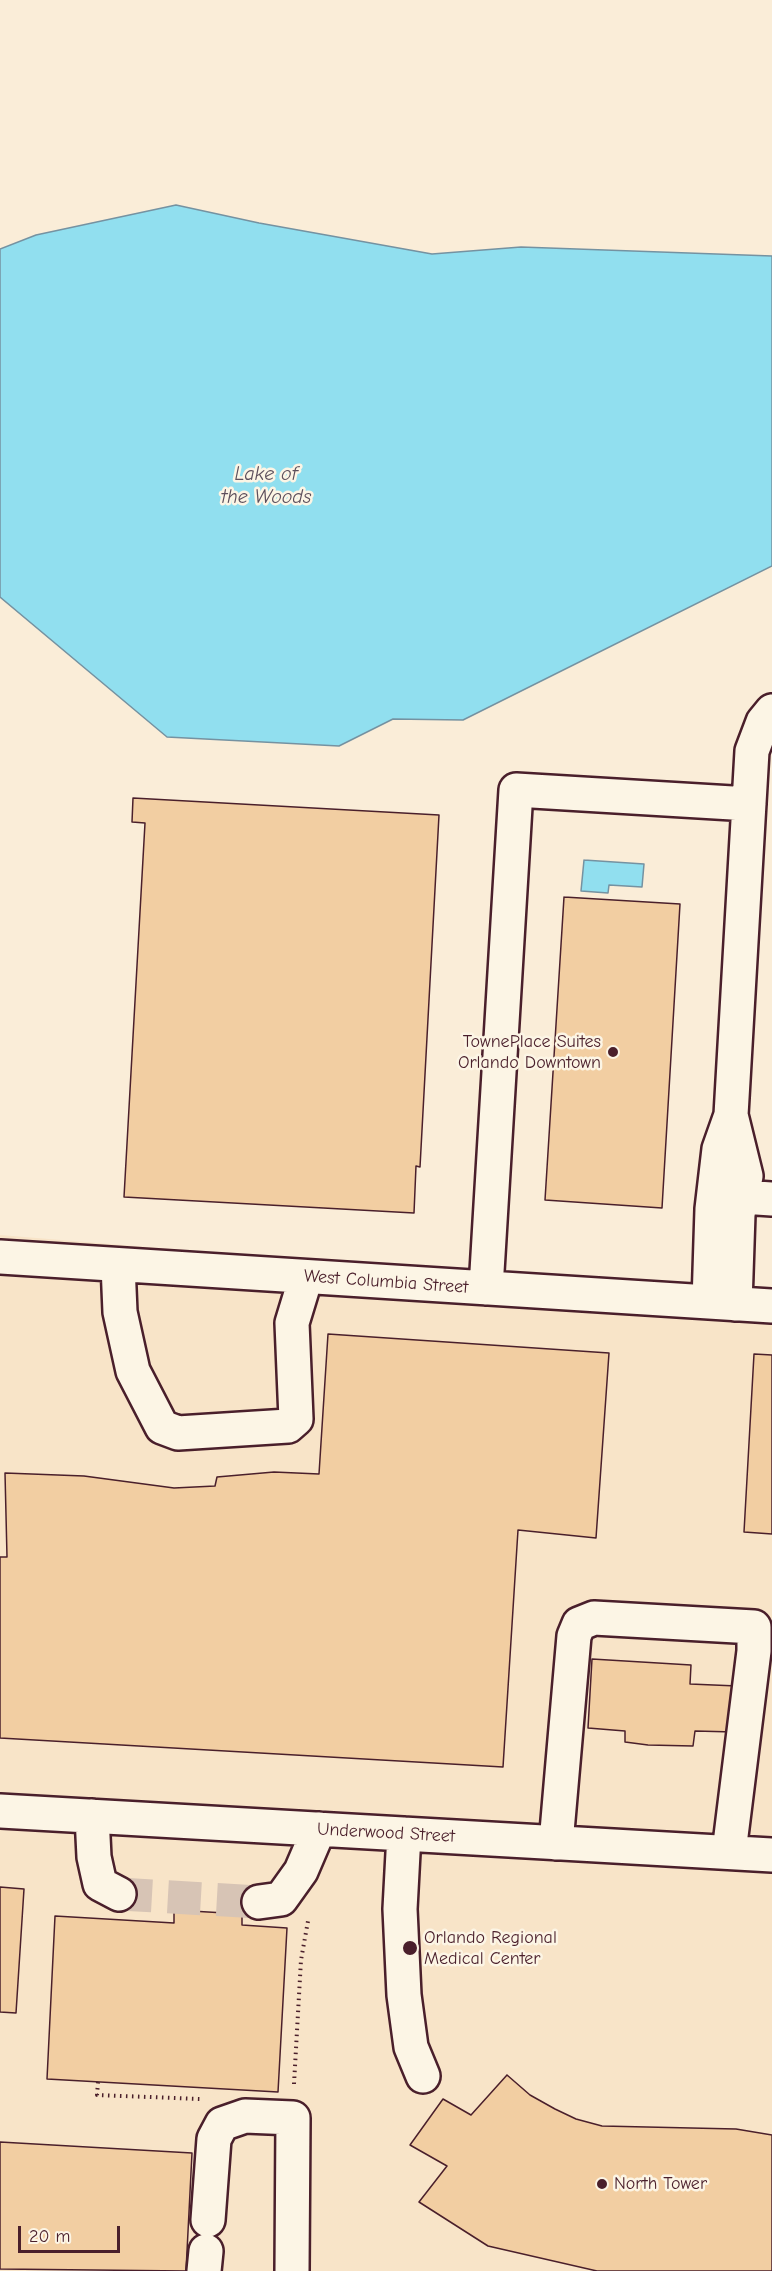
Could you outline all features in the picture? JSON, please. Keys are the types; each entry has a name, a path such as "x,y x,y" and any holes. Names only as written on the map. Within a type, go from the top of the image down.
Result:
{"street":[{"path":"722,1303 712,1209 719,1149 731,1116 752,751 763,722 772,711"},
{"path":"486,1288 516,790 749,804"},
{"path":"722,1303 738,1214 757,1198 746,1176 731,1116"},
{"name":"West Columbia Street","path":"0,1257 772,1306"},
{"path":"118,1265 120,1312 133,1371 162,1427 178,1433 288,1426 296,1419 292,1323 306,1277"},
{"path":"556,1843 574,1636 579,1624 594,1618 763,1628 754,1651 729,1852"},
{"name":"Underwood Street","path":"0,1811 772,1855"},
{"path":"92,1816 94,1857 100,1884 120,1894"},
{"path":"259,1902 281,1899 301,1871 319,1829"},
{"path":"404,1834 400,1919 404,1995 411,2047 423,2076"},
{"path":"206,2247 214,2139 222,2124 245,2116 293,2118 292,2271"}],"path":[{"path":"294,2091 301,1960 308,1912"},
{"path":"98,2082 97,2096 212,2100"}],"shaded area":[{"name":"Orlando Regional Medical Center","path":"0,1235 772,1298 772,2271 0,2271"}],"water":[{"name":"Lake of the Woods","path":"176,205 259,223 432,254 521,247 772,256 772,566 463,720 393,719 339,746 167,737 0,597 0,249 36,235"},
{"path":"584,860 644,864 642,887 609,885 608,893 581,891"}],"building":[{"path":"133,798 439,815 420,1167 416,1166 414,1213 124,1197 145,823 132,822"},
{"name":"TownePlace Suites Orlando Downtown","path":"564,897 680,904 662,1208 545,1200"},
{"path":"328,1334 609,1353 596,1538 518,1530 503,1767 0,1738 0,1557 7,1557 5,1473 84,1476 174,1488 215,1486 217,1477 274,1472 319,1474"},
{"path":"754,1354 772,1355 772,1534 744,1532"},
{"path":"592,1659 691,1665 690,1684 737,1686 734,1732 695,1731 693,1746 648,1745 625,1742 625,1731 588,1728"},
{"path":"0,1887 24,1889 16,2013 0,2012"},
{"path":"174,1910 242,1914 242,1925 287,1928 278,2092 47,2079 55,1916 174,1923"},
{"name":"North Tower","path":"507,2075 530,2095 555,2109 576,2119 602,2126 736,2129 772,2135 772,2271 597,2271 488,2246 419,2202 447,2166 410,2145 443,2099 471,2115"},
{"path":"0,2142 192,2153 186,2271 0,2269"}],"tunnel":[{"path":"119,1894 259,1902"}],"place":[{"name":"TownePlace Suites Orlando Downtown","path":"613,1052"},
{"name":"Orlando Regional Medical Center","path":"410,1948"},
{"name":"North Tower","path":"602,2184"}]}
